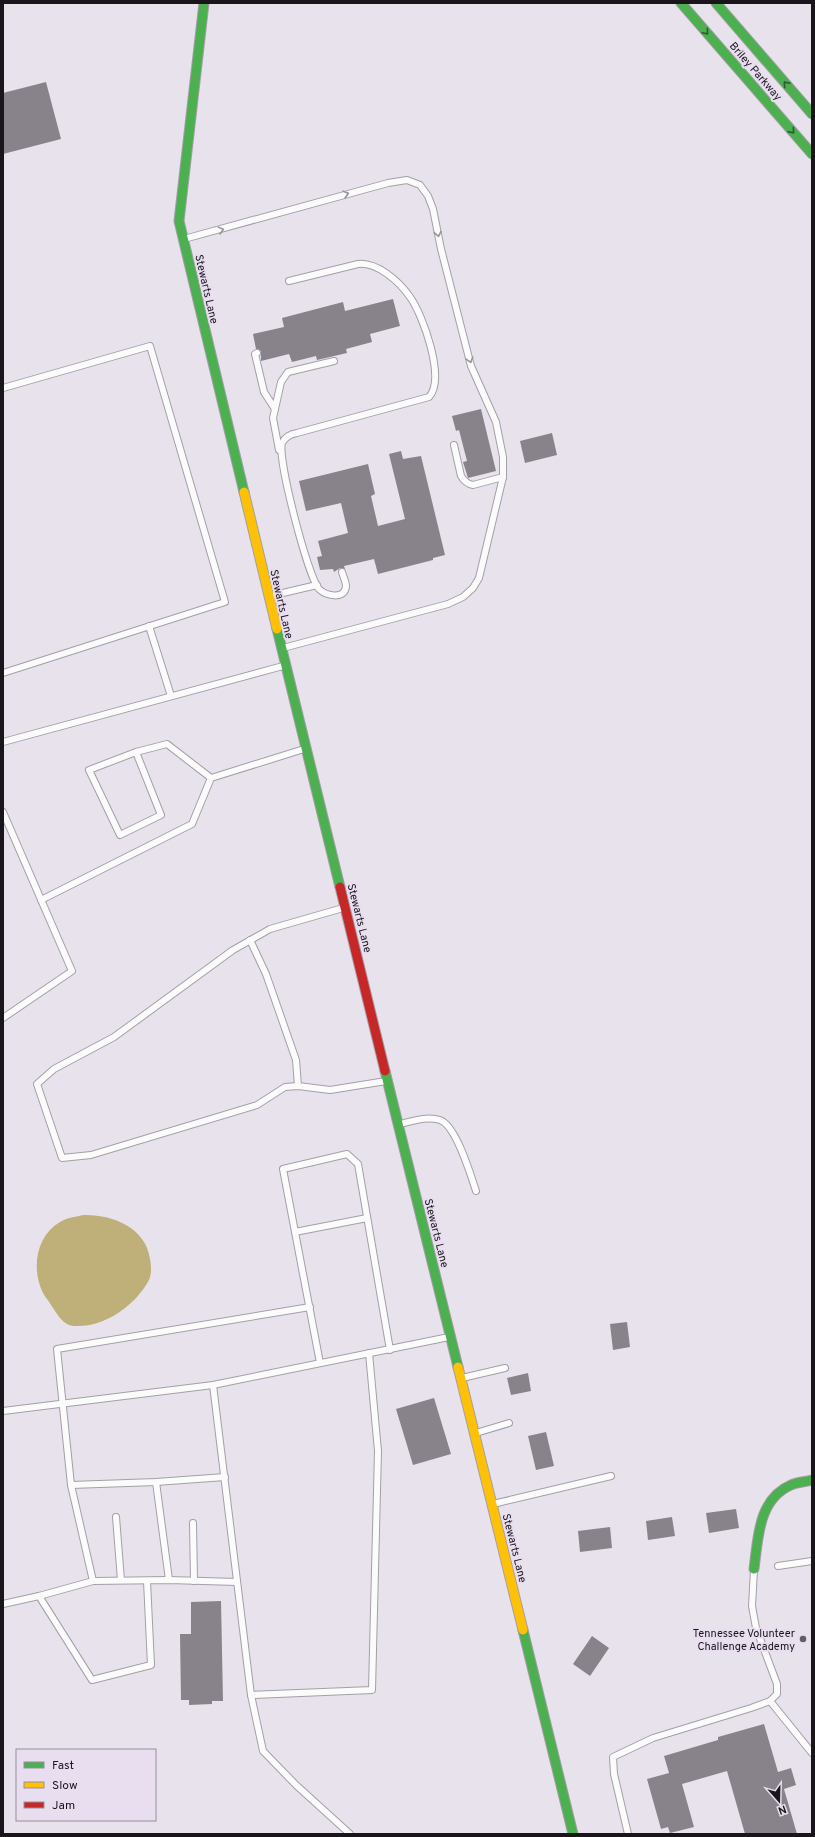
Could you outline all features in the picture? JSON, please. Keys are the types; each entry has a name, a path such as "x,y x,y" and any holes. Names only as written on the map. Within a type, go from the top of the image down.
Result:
{"main road":[{"name":"Stewarts Lane","path":"204,3 179,220 305,749 573,1834"},
{"name":"Briley Parkway","path":"681,3 812,154"},
{"name":"Briley Parkway","path":"716,3 812,114"},
{"path":"754,1570 758,1536 767,1505 780,1490 791,1484 812,1480"}],"lane":[{"path":"183,239 388,183 407,180 420,185 428,196 433,209 441,249 471,366 496,422 503,457 503,477 479,578 473,588 463,597 448,604 281,648"},
{"path":"282,460 282,442 291,434 425,399 432,394 435,378 427,336 418,309 410,296 381,270 365,263 288,281"},
{"path":"3,388 150,346 225,602 3,673"},
{"path":"258,353 255,354 263,390 275,409"},
{"path":"334,361 287,374 279,384 273,421 290,500 317,585 325,594 330,596 338,595 346,587 342,572"},
{"path":"454,445 461,476 463,480 469,484 473,485 503,477"},
{"path":"268,596 317,585"},
{"path":"149,626 171,696"},
{"path":"3,742 285,665"},
{"path":"136,752 161,815 120,835 89,770 136,752 167,744 211,778"},
{"path":"211,778 305,749"},
{"path":"41,900 192,824 211,778"},
{"path":"3,812 72,971 3,1018"},
{"path":"345,907 270,929 232,950 114,1037 54,1069 36,1084 62,1158 91,1155 257,1105 285,1087 298,1086 330,1090 387,1081"},
{"path":"250,940 266,974 296,1060 298,1086"},
{"path":"398,1124 430,1118 442,1120 449,1126 461,1151 476,1192"},
{"path":"320,1363 283,1169 347,1154 358,1164 390,1350"},
{"path":"295,1232 367,1218"},
{"path":"93,1581 71,1485 64,1403 57,1349 310,1307"},
{"path":"3,1411 213,1385 450,1337"},
{"path":"251,1695 372,1690 378,1451 369,1353"},
{"path":"461,1379 505,1368"},
{"path":"213,1385 251,1695 263,1752 296,1785 350,1834"},
{"path":"474,1433 509,1423"},
{"path":"492,1505 611,1476"},
{"path":"71,1485 156,1482 225,1477"},
{"path":"156,1482 169,1580"},
{"path":"116,1517 121,1580"},
{"path":"193,1522 194,1581"},
{"path":"778,1566 812,1561"},
{"path":"628,1834 614,1774 613,1757 653,1738 752,1708 770,1701 778,1694 777,1684 756,1628 752,1606 754,1570"},
{"path":"3,1604 93,1581 169,1580 237,1582"},
{"path":"39,1596 92,1680 151,1665 147,1581"},
{"path":"770,1701 812,1753"}],"shaded area":[{"path":"83,1215 94,1215 115,1220 134,1231 142,1238 147,1248 151,1272 149,1280 139,1295 118,1313 95,1324 74,1326 66,1324 61,1319 44,1294 39,1284 37,1264 41,1244 52,1228 60,1222"}],"building":[{"path":"46,82 61,139 3,154 3,93"},
{"path":"393,299 400,326 370,334 372,342 346,349 347,353 317,360 316,356 292,362 289,354 261,361 261,351 256,349 253,334 284,327 282,318 343,302 345,311"},
{"path":"481,409 496,471 468,478 463,462 467,461 459,430 456,431 452,416"},
{"path":"552,433 557,455 525,463 520,441"},
{"path":"401,451 403,459 421,456 445,555 433,558 433,560 378,574 374,559 344,566 345,569 340,568 334,572 333,569 320,570 317,557 322,556 318,541 348,533 341,503 306,511 299,481 368,464 375,494 371,496 378,526 405,519 389,454"},
{"path":"627,1322 630,1347 613,1350 610,1324"},
{"path":"528,1373 531,1391 511,1395 507,1378"},
{"path":"434,1398 451,1454 413,1465 396,1409"},
{"path":"546,1432 554,1466 536,1470 528,1436"},
{"path":"736,1509 739,1528 709,1533 706,1513"},
{"path":"672,1517 675,1536 648,1540 646,1521"},
{"path":"610,1527 612,1548 580,1552 578,1531"},
{"path":"221,1601 223,1701 212,1701 212,1704 189,1705 189,1700 181,1700 180,1634 191,1634 191,1602"},
{"path":"592,1636 609,1648 590,1676 573,1664"},
{"path":"764,1724 778,1772 791,1768 796,1785 784,1789 797,1834 745,1834 727,1771 682,1784 694,1827 670,1833 668,1827 661,1829 647,1779 669,1773 664,1756 718,1740 718,1737"}],"traffic: fast":[{"path":"204,3 179,221 244,492"},
{"path":"681,3 812,154"},
{"path":"716,3 812,114"},
{"path":"277,629 340,887"},
{"path":"385,1071 458,1367"},
{"path":"754,1569 762,1521 772,1500 780,1491 791,1485 812,1480"},
{"path":"523,1630 573,1834"}],"traffic: slow":[{"path":"244,492 277,629"},
{"path":"458,1367 523,1630"}],"traffic: jam":[{"path":"340,887 385,1071"}],"place":[{"name":"Tennessee Volunteer Challenge Academy","path":"803,1639"}]}
